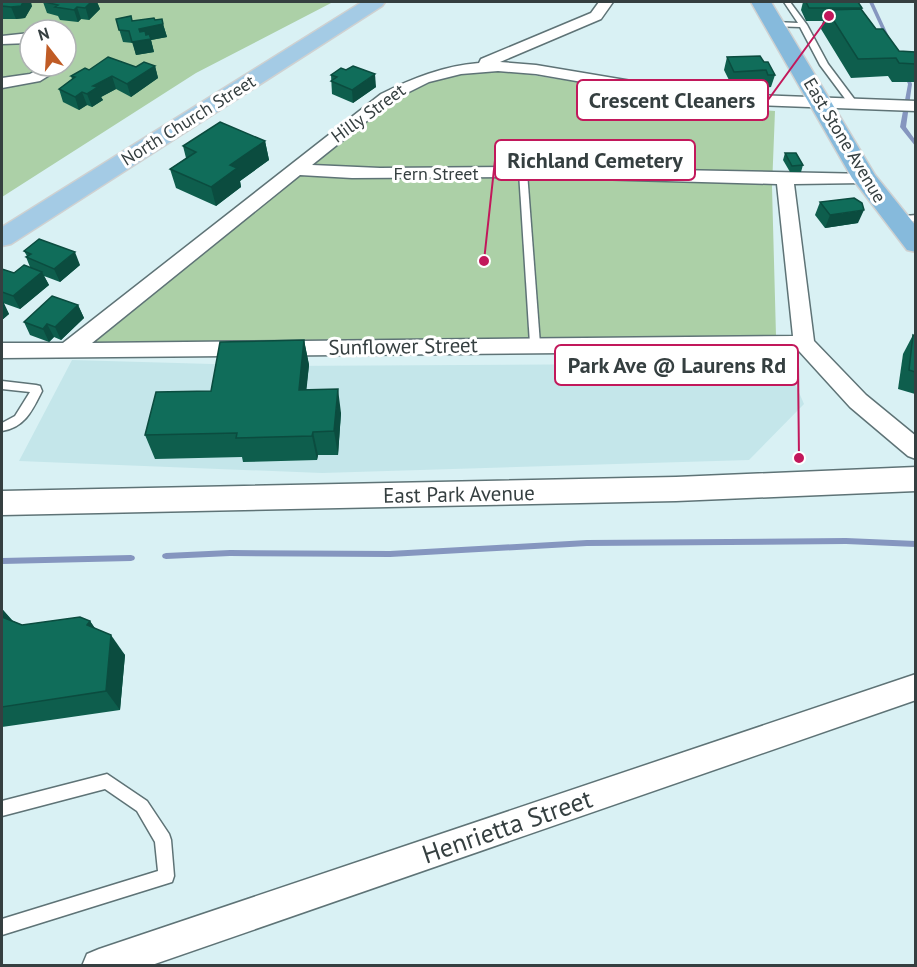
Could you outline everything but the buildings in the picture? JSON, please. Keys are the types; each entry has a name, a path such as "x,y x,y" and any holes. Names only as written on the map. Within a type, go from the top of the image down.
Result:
{"highway":[{"name":"East Stone Avenue","path":"761,2 794,38 826,89 864,177 905,219 915,244"}],"main road":[{"name":"North Church Street","path":"2,238 372,2"}],"street":[{"path":"478,65 580,24 596,16 606,2"},
{"path":"2,40 18,39"},
{"name":"Hilly Street","path":"67,351 387,96 405,84 424,76 478,65 507,66 694,98 826,89 855,106 915,106"},
{"path":"2,83 34,78"},
{"name":"Fern Street","path":"295,169 343,173 523,172 785,180 864,177"},
{"path":"785,180 804,343 858,401 915,450"},
{"name":"Sunflower Street","path":"2,351 804,343"},
{"name":"East Park Avenue","path":"2,503 676,489 915,479"},
{"name":"Henrietta Street","path":"99,966 915,687"}],"lane":[{"path":"787,2 803,25"},
{"path":"794,38 803,25"},
{"path":"794,38 803,25"},
{"path":"826,89 855,106"},
{"path":"523,172 536,344"},
{"path":"2,385 30,387 36,391 24,415 15,425 2,427"},
{"path":"2,810 107,781 142,806 147,814 163,840 166,876 2,927"}],"shaded area":[{"path":"72,360 280,366 786,363 804,404 749,460 322,473 19,461"}],"green space":[{"path":"2,2 333,2 196,73 2,197"},
{"path":"507,71 577,82 671,102 775,111 772,187 776,336 95,342 391,102 436,79 469,73"}],"waterway":[{"path":"871,2 889,41"},
{"path":"905,73 910,84 903,127 916,146"},
{"path":"166,556 230,553 390,554 587,543 846,541 916,544"},
{"path":"2,561 131,558"}],"place":[{"name":"Crescent Cleaners","path":"829,16"},
{"name":"Richland Cemetery","path":"484,261"},
{"name":"Park Ave @ Laurens Rd","path":"799,458"}]}
